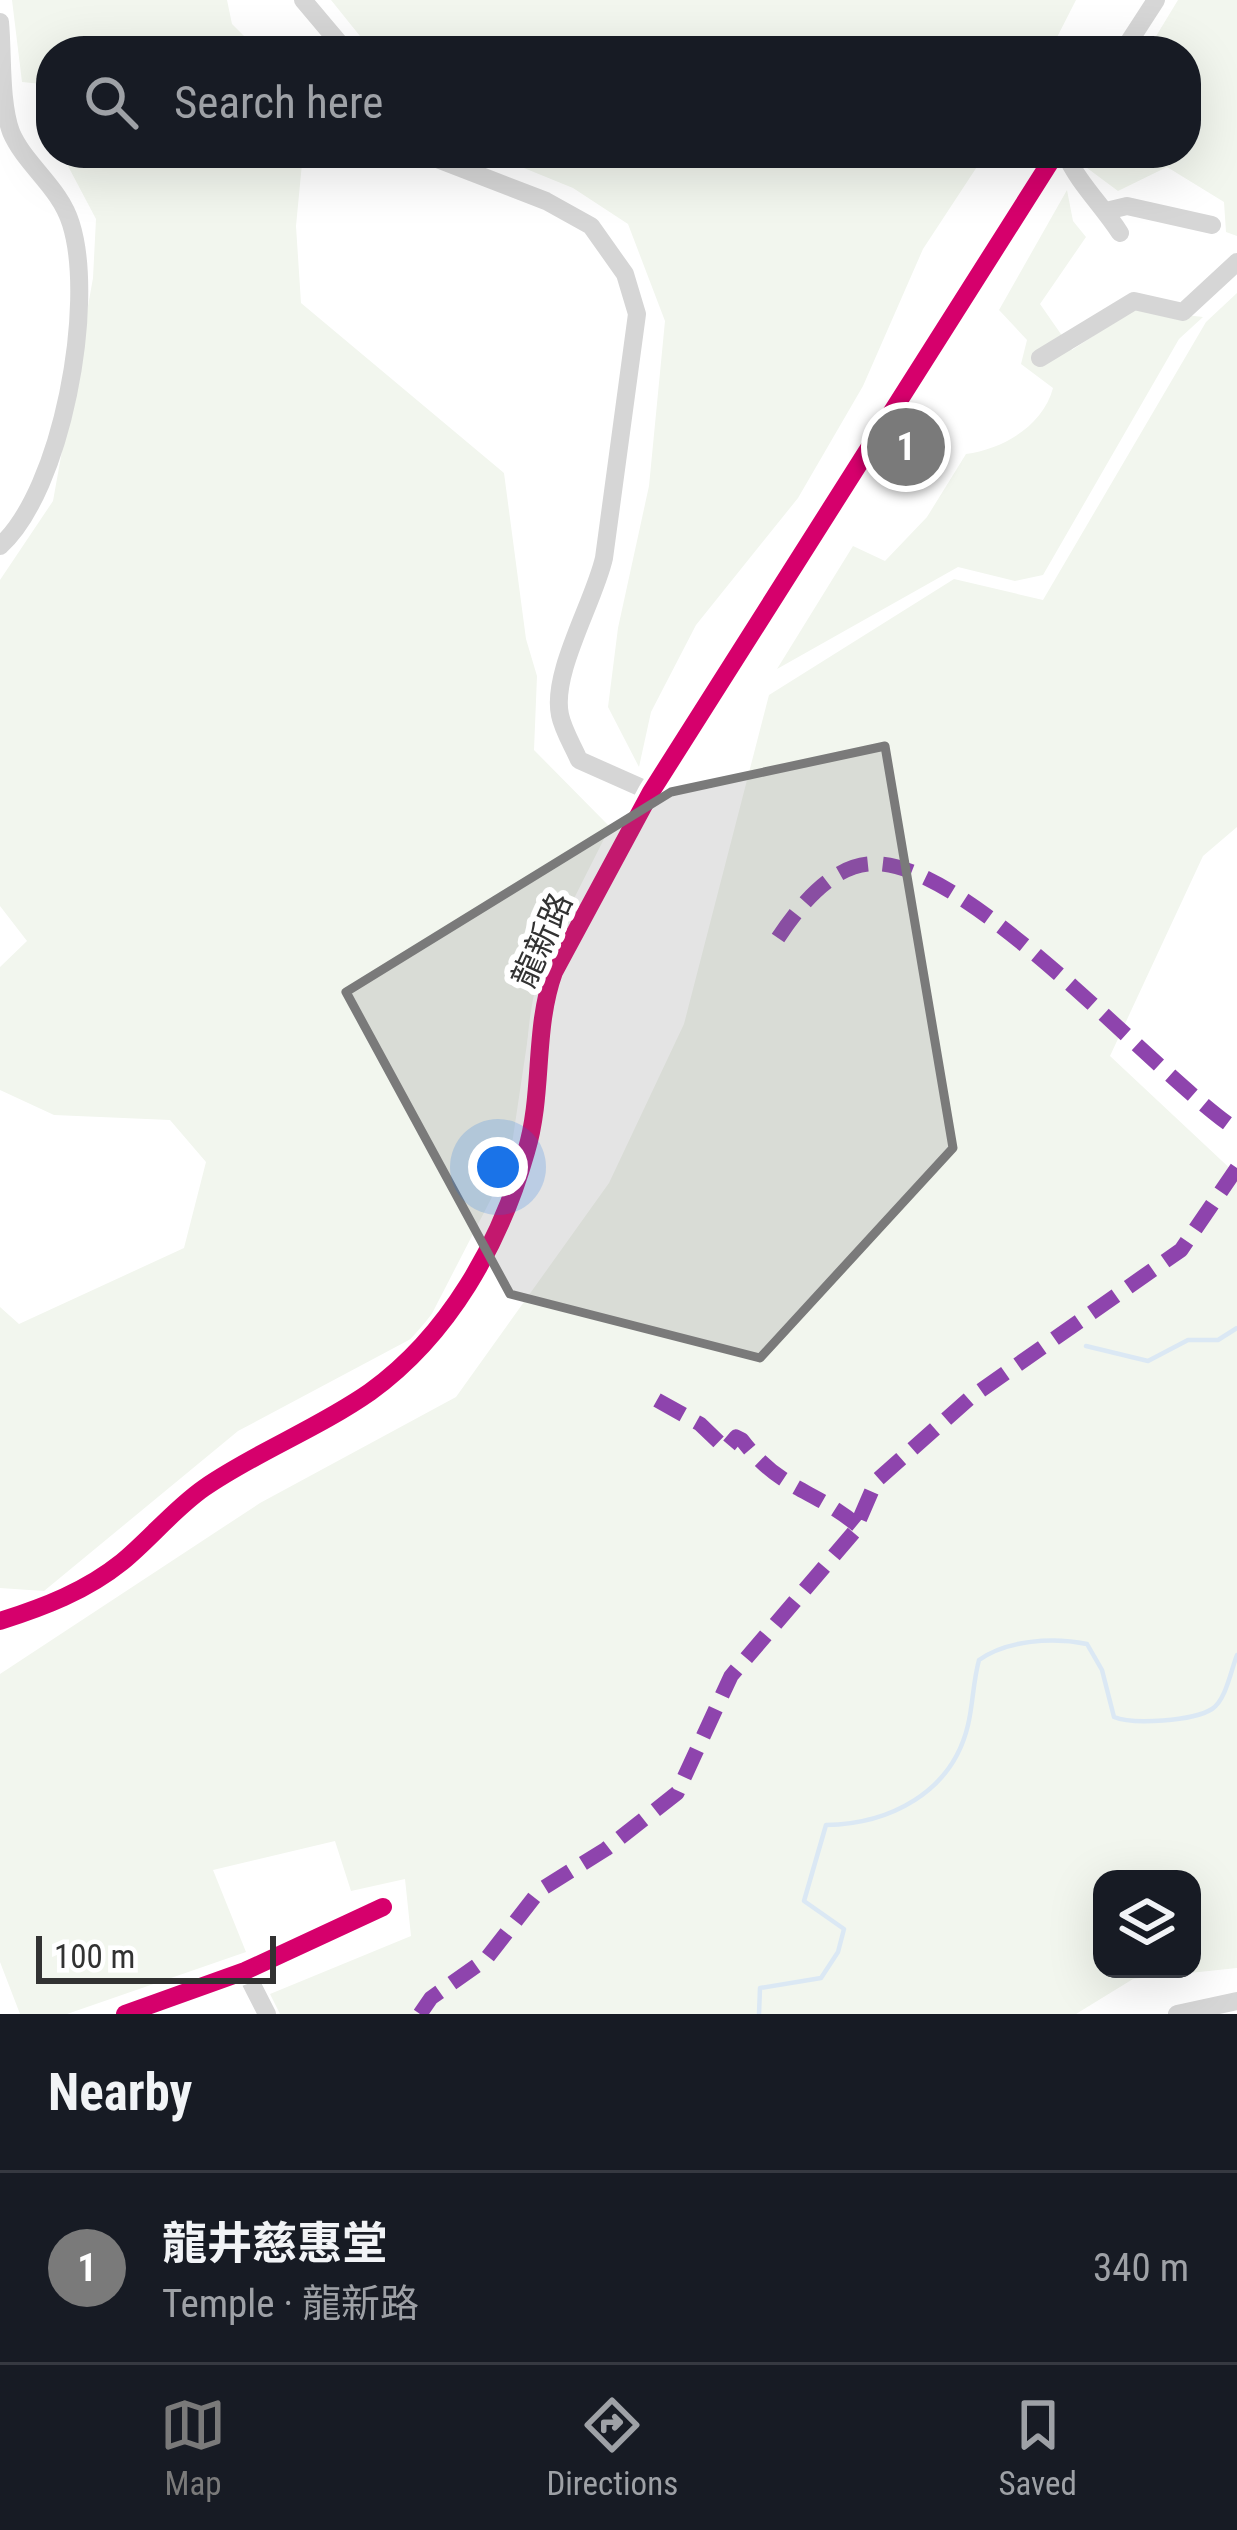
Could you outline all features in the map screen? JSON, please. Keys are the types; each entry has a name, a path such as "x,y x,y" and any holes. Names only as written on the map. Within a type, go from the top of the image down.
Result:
{"street":[{"path":"303,0 333,36"},
{"path":"1133,36 1156,0"},
{"path":"0,22 11,133 36,163"},
{"path":"0,546 21,527 44,483 79,334 80,292 70,221 40,168"},
{"path":"461,168 546,201 591,226 625,274 637,314 604,558 596,597 565,667 559,713 579,760 651,792"},
{"name":"龍新路","path":"0,1621 71,1595 120,1563 202,1490 370,1392 419,1351 477,1274 526,1153 536,1105 543,1002 651,792 1050,168"},
{"path":"1069,168 1120,233"},
{"path":"1106,211 1127,206 1212,225"},
{"path":"1040,358 1134,301 1183,311 1237,262"},
{"path":"125,2014 244,1971 383,1907"},
{"path":"244,1971 267,2014"},
{"path":"1177,2014 1237,2001"}],"highlighted area":[{"path":"885,746 953,1148 760,1358 510,1294 346,992 671,792"}],"shaded area":[{"path":"12,0 227,0 232,24 244,36 36,36 36,83 22,82"},
{"path":"331,0 1076,0 1058,36 360,36"},
{"path":"1178,0 1237,0 1237,236 1226,232 1224,202 1169,168 1201,168 1201,36 1156,36"},
{"path":"69,168 302,168 296,226 301,303 504,473 526,639 537,676 534,750 610,827 538,970 509,1164 422,1333 238,1431 44,1591 0,1588 0,1307 19,1324 184,1248 206,1162 170,1120 54,1115 0,1090 0,967 27,941 0,906 0,580 53,501 93,278 96,219"},
{"path":"524,168 976,168 923,249 863,386 798,498 696,625 651,712 639,767 608,707 618,628 649,486 665,321 628,224 573,188"},
{"path":"1087,168 1165,168 1118,191"},
{"path":"1067,190 1073,221 1086,237 1040,304 1072,350 1134,309 1203,317 1179,339 1043,575 1015,581 958,567 777,669 853,546 885,561 927,517 966,454 994,447 1020,433 1048,402 1053,388 1021,364 1027,340 999,310"},
{"path":"1237,293 1237,827 1203,856 1110,1056 1237,1175 1237,1968 1201,1972 1201,1870 1093,1870 1093,1978 1142,1978 1133,1979 1076,2014 280,2014 270,1994 411,1936 405,1879 351,1891 335,1841 213,1870 246,1952 67,2014 20,2014 0,1962 0,1674 260,1503 456,1397 609,1183 684,1024 769,695 954,579 1043,600 1206,322"}],"building":[{"path":"895,433 930,453 924,464 888,444"}],"waterway":[{"path":"1086,1346 1148,1361 1188,1340 1218,1340 1237,1328"},
{"path":"759,2014 760,1988 821,1978 838,1952 844,1929 804,1901 826,1825 873,1819 933,1786 960,1749 979,1660 1031,1642 1087,1644 1102,1670 1114,1717 1148,1721 1212,1709 1224,1692 1237,1655"}],"marked path":[{"path":"778,938 805,902 840,873 868,864 908,870 1005,929 1237,1130"},
{"path":"420,2014 431,1998 486,1959 540,1890 606,1849 677,1793 731,1676 854,1532 876,1481 970,1398 1181,1250 1237,1168"},
{"path":"657,1400 700,1424 726,1449 736,1437 742,1440 770,1470 857,1525"}],"cycle path":[{"path":"0,1621 64,1597 108,1572 204,1488 370,1392 447,1315 502,1220 526,1152 543,1016 554,972 651,792 1046,168"},
{"path":"125,2014 245,1971 383,1907"}],"place":[{"name":"龍井慈惠堂","path":"906,447"}]}
